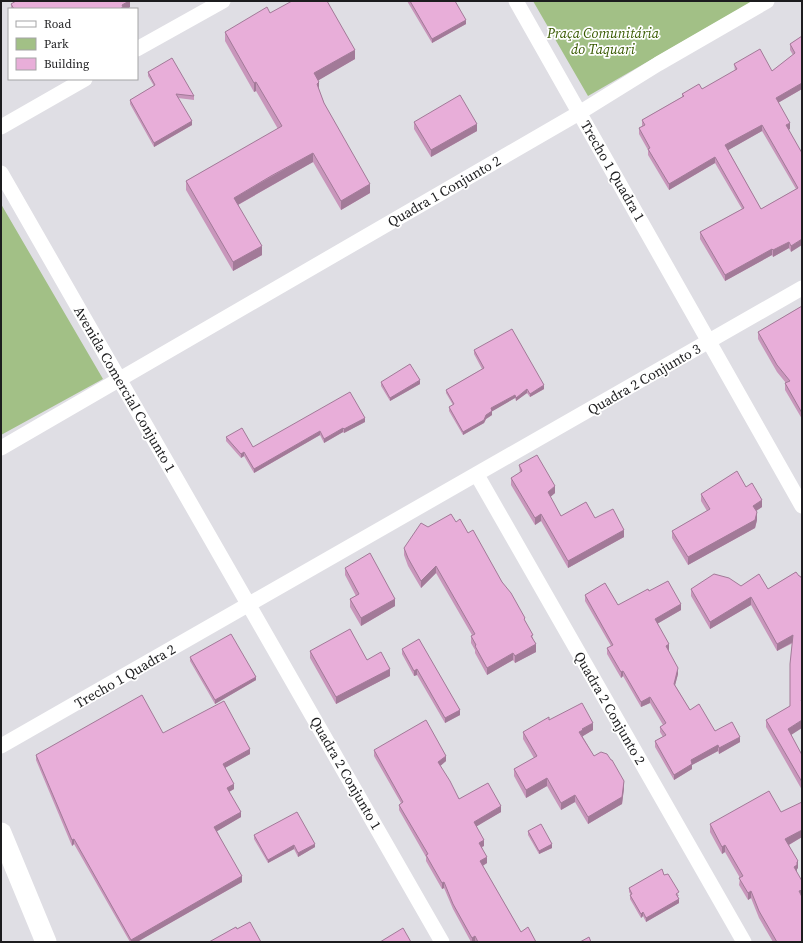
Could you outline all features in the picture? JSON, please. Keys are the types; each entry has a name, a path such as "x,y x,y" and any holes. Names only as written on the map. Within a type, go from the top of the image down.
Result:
{"street":[{"path":"138,49 223,1"},
{"name":"Trecho 1 Quadra 1","path":"516,1 709,341"},
{"name":"Quadra 1 Conjunto 2","path":"1,448 580,113 658,64 767,1"},
{"path":"1,126 83,80"},
{"name":"Avenida Comercial Conjunto 1","path":"1,173 249,605"},
{"path":"709,341 802,288"},
{"name":"Quadra 2 Conjunto 3","path":"249,605 709,341 802,506"},
{"name":"Quadra 2 Conjunto 2","path":"477,475 744,942"},
{"name":"Trecho 1 Quadra 2","path":"1,746 249,605"},
{"name":"Quadra 2 Conjunto 1","path":"249,605 442,942"},
{"path":"1,833 46,942"}],"green space":[{"name":"Praça Comunitária do Taquari","path":"533,1 753,1 588,96"},
{"path":"1,204 103,379 1,435"}],"building":[{"path":"16,1 129,1 122,5 123,7 122,8 13,8 11,4"},
{"path":"292,1 327,1 355,50 314,73 319,82 317,84 324,103 370,184 341,201 313,153 271,176 234,198 262,246 233,262 186,181 282,126 256,82 254,83 225,32 267,7 270,13"},
{"path":"410,1 455,1 466,20 432,39"},
{"path":"802,36 802,83 776,98 790,123 786,125 802,153 802,239 791,246 789,242 773,250 772,249 725,275 700,232 744,208 715,157 669,184 648,149 650,148 639,128 645,125 642,120 684,96 682,94 699,84 702,89 737,69 734,64 760,49 772,71 795,53 790,44","holes":["762,125 798,188 761,209 725,145"]},
{"path":"172,58 194,96 176,94 192,121 154,143 130,100 155,85 148,72"},
{"path":"460,95 477,124 431,150 414,122"},
{"path":"802,306 802,413 785,383 790,381 777,365 758,332"},
{"path":"512,329 544,385 530,394 527,389 516,398 515,395 491,408 492,411 486,415 484,420 463,432 449,407 454,404 446,390 484,368 474,350"},
{"path":"410,364 420,380 390,398 381,382"},
{"path":"350,392 365,418 324,439 320,431 254,469 244,452 241,454 226,437 242,428 253,447"},
{"path":"537,455 555,486 548,492 561,516 586,502 595,518 613,509 624,530 568,561 541,514 535,518 511,478 522,471 519,465"},
{"path":"737,471 746,487 752,483 762,500 753,506 757,512 755,520 688,557 672,531 710,509 701,494"},
{"path":"451,514 456,522 460,519 468,533 473,530 502,582 511,593 525,618 524,619 533,635 531,636 536,644 515,656 513,653 487,668 471,636 475,634 436,566 421,581 404,548 421,523 428,527"},
{"path":"370,553 395,599 361,618 350,599 359,594 345,568"},
{"path":"796,572 802,579 802,720 788,729 802,755 802,782 766,720 790,706 790,664 793,635 777,644 751,597 710,622 691,589 714,574 729,578 741,586 759,574 768,589"},
{"path":"668,581 681,604 655,619 669,644 666,646 678,668 674,684 690,710 699,704 715,731 732,722 740,737 719,748 718,745 691,760 692,764 674,775 655,741 666,735 660,727 666,723 650,697 641,702 623,671 621,672 607,648 613,645 585,595 605,583 618,605 648,589 649,591"},
{"path":"350,629 367,660 381,652 390,669 336,697 310,651"},
{"path":"231,634 256,677 215,700 190,657"},
{"path":"419,639 460,710 445,718 417,669 414,671 402,649"},
{"path":"142,695 163,733 224,701 250,749 223,764 234,784 227,788 241,812 214,827 242,876 131,940 74,839 72,840 36,755"},
{"path":"582,703 593,723 579,732 594,756 601,752 607,754 624,781 622,797 588,817 575,795 561,803 547,778 526,790 514,769 537,756 523,732 549,717 549,720"},
{"path":"426,720 446,756 438,762 459,799 488,783 501,806 474,822 484,840 479,843 487,857 480,861 521,932 528,927 536,942 478,942 475,936 472,938 453,904 444,882 442,883 426,855 428,854 399,805 403,802 374,750"},
{"path":"769,791 781,812 802,802 802,830 785,839 798,861 797,865 794,867 802,881 802,890 799,891 802,897 802,942 777,942 759,911 751,891 748,893 739,878 743,876 725,845 722,847 710,824"},
{"path":"297,812 315,844 298,853 294,845 268,860 254,835"},
{"path":"541,824 552,844 539,851 528,831"},
{"path":"662,869 664,875 668,874 679,892 676,894 679,899 646,918 643,912 641,914 630,895 632,894 629,888"},
{"path":"250,922 261,942 209,942 236,927 237,929"},
{"path":"403,928 411,942 380,942"},
{"path":"589,937 591,942 580,942"}]}
